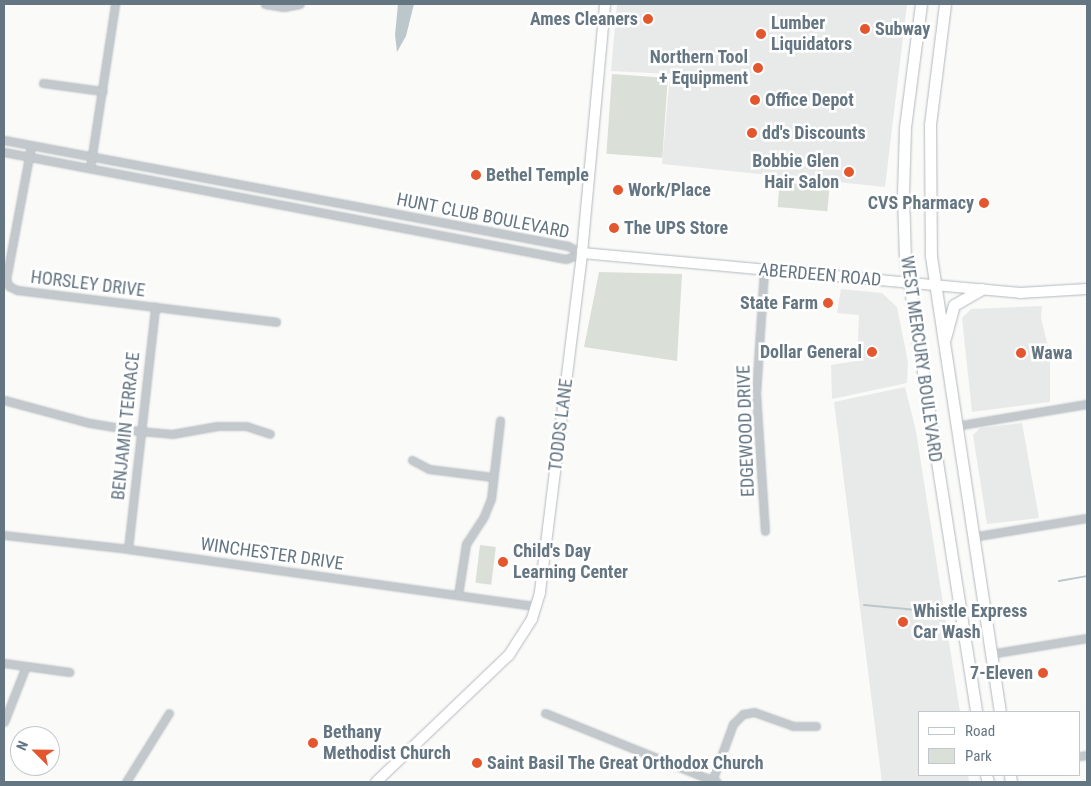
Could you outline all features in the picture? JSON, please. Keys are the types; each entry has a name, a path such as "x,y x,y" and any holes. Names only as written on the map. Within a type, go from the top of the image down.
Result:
{"highway":[{"name":"WEST MERCURY BOULEVARD","path":"921,4 904,151 904,221 909,283 976,711"},
{"name":"WEST MERCURY BOULEVARD","path":"945,4 929,148 928,215 934,285 1000,711"},
{"path":"943,347 954,305 982,289"}],"main road":[{"name":"TODDS LANE","path":"376,782 509,655 528,625 536,606 544,576 582,253 605,4"},
{"name":"ABERDEEN ROAD","path":"582,253 1045,294 1087,289"}],"street":[{"path":"90,168 115,4"},
{"path":"265,4 284,7 300,4"},
{"path":"43,83 102,91"},
{"name":"HUNT CLUB BOULEVARD","path":"4,140 568,246 582,253"},
{"name":"HORSLEY DRIVE","path":"31,146 6,278 9,286 18,290 276,322"},
{"name":"HUNT CLUB BOULEVARD","path":"4,152 566,259 582,253"},
{"name":"EDGEWOOD DRIVE","path":"764,270 756,393 766,531"},
{"name":"BENJAMIN TERRACE","path":"128,549 139,431 155,307"},
{"path":"4,400 90,423 139,431 172,434 217,426 246,426 270,434"},
{"path":"955,426 1087,404"},
{"path":"458,595 466,544 488,508 500,421"},
{"path":"412,460 429,469 493,478"},
{"path":"972,537 1087,518"},
{"name":"WINCHESTER DRIVE","path":"4,535 128,549 536,606"},
{"path":"990,654 1087,638"},
{"path":"4,663 70,672"},
{"path":"4,722 26,666"},
{"path":"545,713 714,781 733,724 742,714 754,712 793,726 816,726"},
{"path":"126,782 170,713"}],"shaded area":[{"path":"398,4 414,4 406,36 397,52 395,35"},
{"path":"617,4 907,4 885,187 662,164 670,74 611,71"},
{"path":"841,289 882,293 897,307 908,362 907,383 832,399 831,365 857,361 859,315 837,313"},
{"path":"1042,306 1041,318 1050,355 1050,402 972,412 962,318 971,309"},
{"path":"905,387 916,431 960,711 918,711 918,776 968,776 969,782 882,782 834,402"},
{"path":"1022,423 1039,518 987,524 973,435 980,428"}],"green space":[{"path":"612,74 668,78 662,158 606,154"},
{"path":"780,179 830,183 827,211 778,207"},
{"path":"599,272 682,274 677,361 584,347"},
{"path":"480,545 496,547 491,585 475,583"}],"waterway":[{"path":"1059,581 1087,576"},
{"path":"864,605 917,610 940,607"}],"place":[{"name":"Ames Cleaners","path":"648,19"},
{"name":"Subway","path":"865,29"},
{"name":"Lumber Liquidators","path":"761,34"},
{"name":"Northern Tool + Equipment","path":"758,68"},
{"name":"Office Depot","path":"755,100"},
{"name":"dd's Discounts","path":"752,133"},
{"name":"Bobbie Glen Hair Salon","path":"849,172"},
{"name":"Bethel Temple","path":"476,175"},
{"name":"Work/Place","path":"618,190"},
{"name":"CVS Pharmacy","path":"984,203"},
{"name":"The UPS Store","path":"614,228"},
{"name":"State Farm","path":"828,303"},
{"name":"Dollar General","path":"872,352"},
{"name":"Wawa","path":"1021,353"},
{"name":"Child's Day Learning Center","path":"503,562"},
{"name":"Whistle Express Car Wash","path":"903,622"},
{"name":"7-Eleven","path":"1043,673"},
{"name":"Bethany Methodist Church","path":"313,743"},
{"name":"Saint Basil The Great Orthodox Church","path":"477,763"}]}
